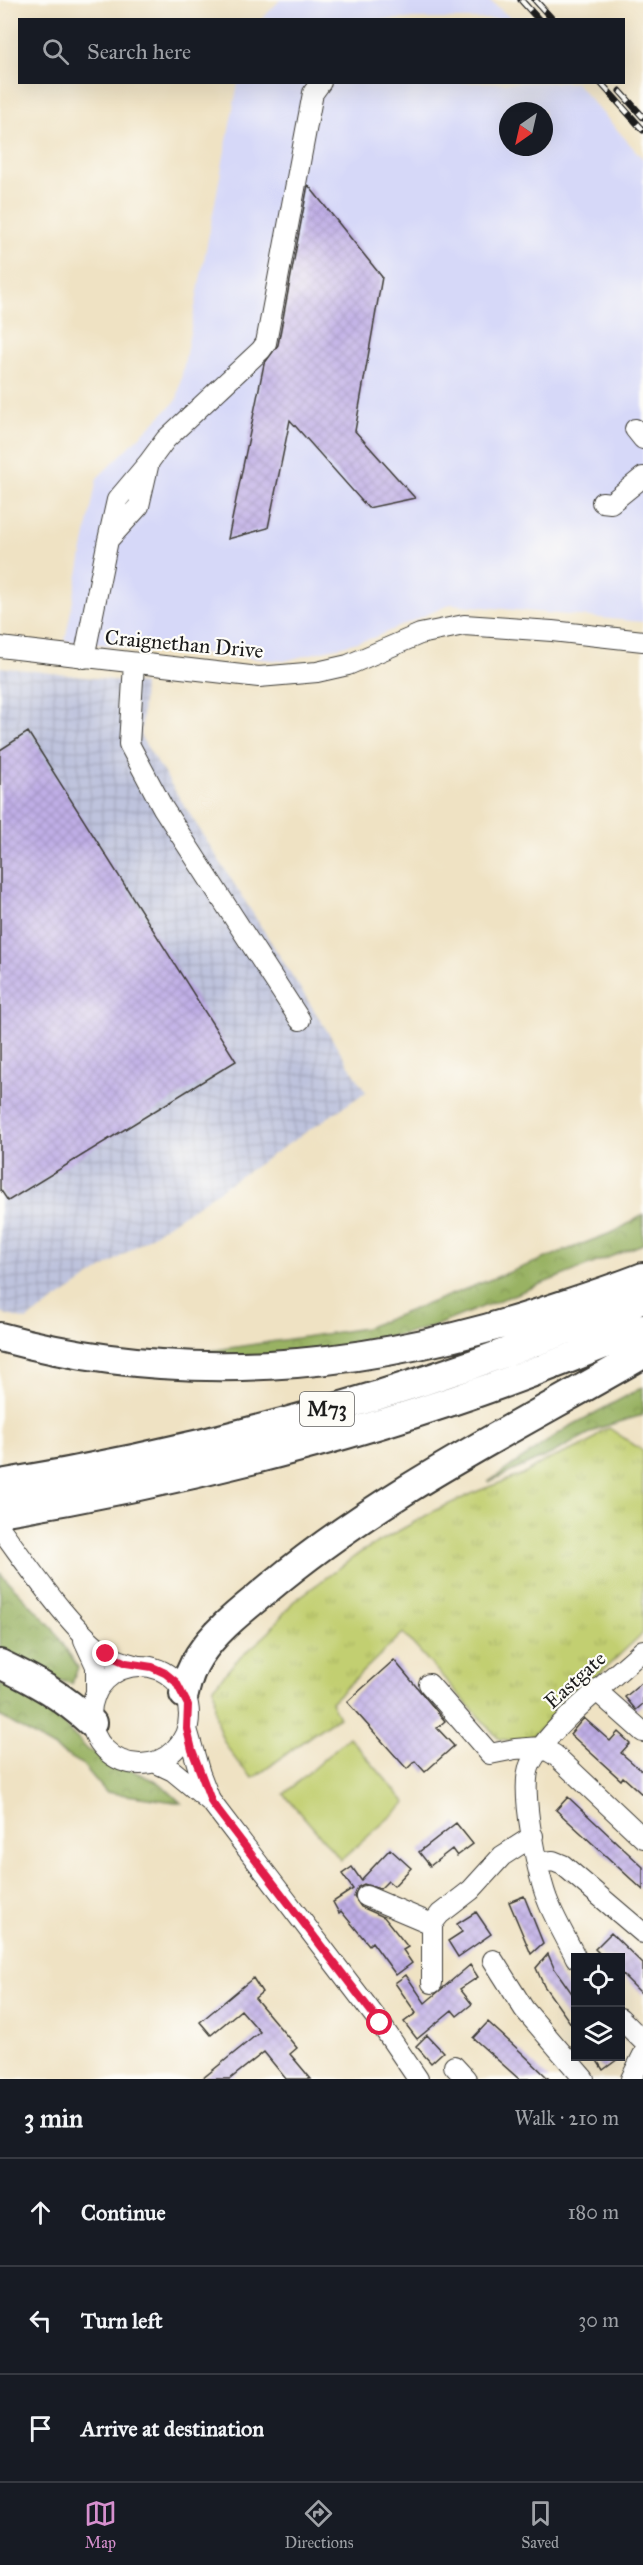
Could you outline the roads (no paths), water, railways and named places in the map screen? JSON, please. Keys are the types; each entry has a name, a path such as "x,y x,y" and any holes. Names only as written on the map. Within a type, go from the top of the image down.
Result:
{"highway":[{"path":"0,1337 53,1350 134,1362 238,1367 324,1362 406,1349 485,1330 591,1296 643,1276"},
{"name":"M73","path":"0,1484 130,1460 327,1409 426,1379 643,1298"},
{"name":"M73","path":"0,1512 214,1468 406,1415 643,1328"},
{"path":"184,1694 188,1677 208,1643 235,1616 319,1548 419,1483 643,1354"},
{"path":"0,1664 41,1683 72,1705 92,1723"}],"street":[{"path":"84,658 108,540 139,506 149,462 166,439 266,343 313,93 320,84"},
{"path":"602,502 611,503 643,477"},
{"name":"Craignethan Drive","path":"0,647 259,677 317,672 348,665 420,634 464,625 552,631 643,641"},
{"path":"134,664 129,744 163,808 300,1020"},
{"path":"0,1528 75,1625 92,1654 96,1666 96,1694"},
{"path":"75,1625 106,1654 138,1666"},
{"name":"Eastgate","path":"574,1953 549,1904 537,1863 527,1782 529,1766 553,1732 643,1650"},
{"path":"154,1762 171,1753 184,1738 187,1729 188,1705 176,1682 165,1673 152,1667 124,1668 111,1675 92,1703 92,1723 95,1735 109,1753 131,1763 154,1762 173,1770 212,1803 380,2023 418,2079"},
{"path":"429,1684 490,1754 515,1749 541,1748 555,1755 643,1838"},
{"path":"598,1692 643,1732"},
{"path":"187,1729 200,1774 212,1803"},
{"path":"432,1983 432,1924 440,1914 471,1890 502,1857 532,1836"},
{"path":"537,1863 553,1861 562,1865 643,1933"},
{"path":"366,1896 432,1924"},
{"path":"493,1960 524,2009 584,2079"},
{"path":"625,2022 643,2041"},
{"path":"631,2079 643,2055"}],"railway":[{"path":"521,0 537,18"},
{"path":"535,0 551,18"},
{"path":"602,84 643,130"},
{"path":"620,91 643,117"}]}
